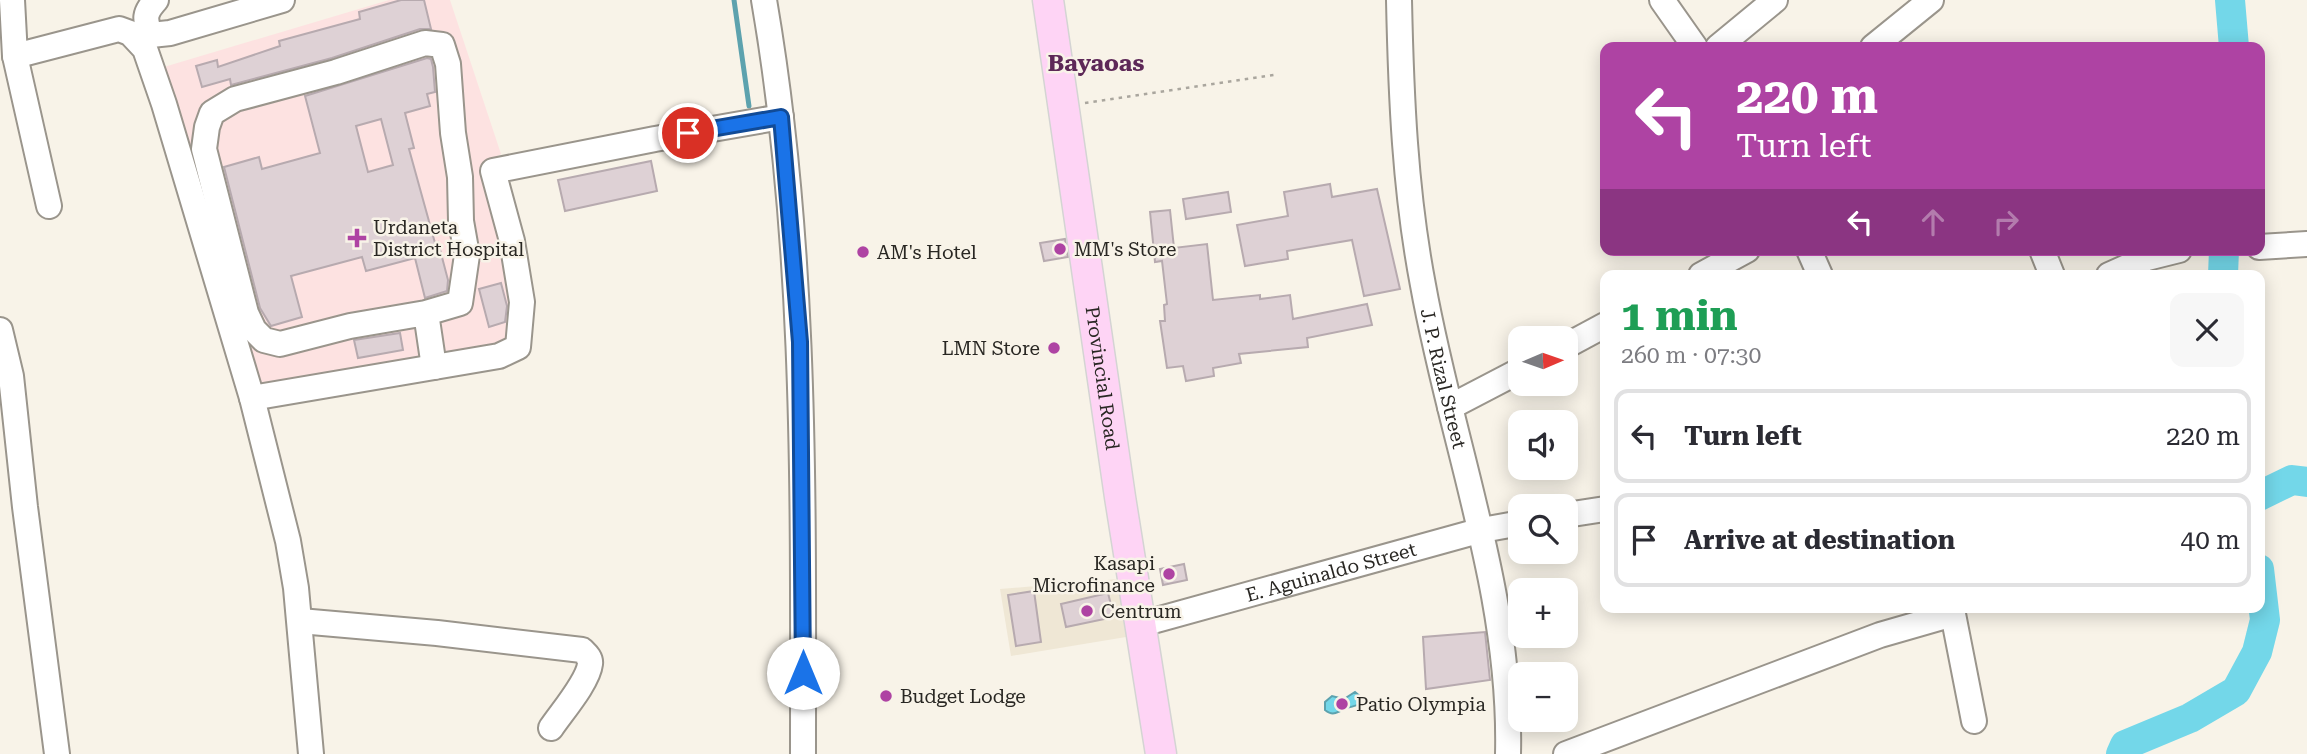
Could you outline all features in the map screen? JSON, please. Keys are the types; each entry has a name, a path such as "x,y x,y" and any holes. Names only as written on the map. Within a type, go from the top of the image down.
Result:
{"main road":[{"name":"Provincial Road","path":"1048,0 1120,497 1161,754"}],"street":[{"path":"156,0 146,10 145,20 151,34 170,33 282,0"},
{"path":"764,0 781,117 800,342 803,754"},
{"name":"J. P. Rizal Street","path":"1399,0 1405,153 1423,285 1450,407 1482,530 1497,609 1508,754"},
{"path":"1662,0 1691,42"},
{"path":"1724,42 1775,0"},
{"path":"1879,42 1931,0"},
{"path":"8,6 15,56 49,206"},
{"path":"15,56 119,29 130,33 145,49 252,398 288,541 300,621 311,754"},
{"path":"435,42 442,44 449,64 453,133 460,177 461,221 467,255 460,303 426,313 350,326 280,344 264,340 254,330 246,313 204,149 206,127 212,113 235,99 435,42"},
{"path":"460,177 781,117"},
{"path":"252,398 499,356 518,347 522,302 512,241 493,171"},
{"path":"2265,247 2307,244"},
{"path":"1710,270 1736,256"},
{"path":"2120,270 2155,256"},
{"path":"426,313 434,367"},
{"path":"1578,340 1600,328"},
{"path":"0,330 11,376 57,754"},
{"path":"1450,407 1508,377"},
{"path":"1578,513 1600,510"},
{"name":"E. Aguinaldo Street","path":"1142,624 1482,530 1508,525"},
{"path":"1566,754 1880,635 1946,613"},
{"path":"1952,613 1974,721"},
{"path":"300,621 582,650 589,657 586,676 551,727"}],"path":[{"path":"1064,106 1274,75"}],"shaded area":[{"name":"Urdaneta District Hospital","path":"389,0 450,0 501,154 483,164 515,312 509,341 362,373 258,390 164,67"},
{"path":"1118,579 1126,637 1011,656 1000,589"}],"water":[{"name":"Patio Olympia","path":"1355,692 1361,697 1361,703 1335,713 1325,710 1325,702 1332,696 1344,699"}],"building":[{"path":"401,0 424,0 431,29 420,29 332,58 231,85 230,79 202,87 196,66 217,60 218,67 280,46 279,41 360,19 359,12"},
{"path":"431,59 435,92 427,94 430,106 405,113 414,148 409,149 435,243 438,242 448,280 447,291 425,298 415,258 366,271 362,257 291,276 302,317 271,326 260,308 224,167 259,157 262,169 320,153 305,96","holes":["381,119 393,165 368,172 356,126"]},
{"path":"651,161 657,191 565,211 558,180"},
{"path":"1330,184 1332,197 1377,189 1400,289 1364,296 1352,240 1287,251 1288,259 1245,266 1237,225 1288,216 1284,192"},
{"path":"1228,192 1231,212 1186,219 1183,199"},
{"path":"1170,210 1174,248 1207,244 1213,300 1290,295 1293,319 1367,304 1372,325 1307,338 1308,347 1239,354 1241,363 1213,368 1214,376 1186,381 1183,366 1167,368 1160,321 1165,321 1164,305 1167,304 1162,261 1155,262 1150,212"},
{"path":"1065,239 1068,257 1044,261 1040,243"},
{"path":"501,283 507,306 505,322 489,327 479,289"},
{"path":"400,333 403,350 358,358 354,340"},
{"path":"1184,564 1187,580 1163,585 1160,569"},
{"path":"1034,591 1041,642 1016,646 1008,595"},
{"name":"Centrum","path":"1108,593 1114,617 1066,627 1061,604"},
{"name":"Patio Olympia","path":"1485,632 1490,680 1426,689 1423,637"}],"waterway":[{"path":"734,0 749,106"},
{"path":"2230,0 2234,42"},
{"path":"2223,270 2224,256"},
{"path":"2265,493 2292,480 2307,482"},
{"path":"2121,754 2125,745 2190,718 2236,691 2257,652 2264,613"}],"place":[{"name":"Urdaneta District Hospital","path":"357,238"},
{"name":"MM's Store","path":"1060,249"},
{"name":"AM's Hotel","path":"863,252"},
{"name":"LMN Store","path":"1054,348"},
{"name":"Kasapi Microfinance","path":"1169,574"},
{"name":"Centrum","path":"1087,611"},
{"name":"Budget Lodge","path":"886,696"},
{"name":"Patio Olympia","path":"1342,704"}],"district":[{"name":"Bayaoas","path":"1096,63"}],"route":[{"path":"688,133 781,117 800,342 803,673"}]}
